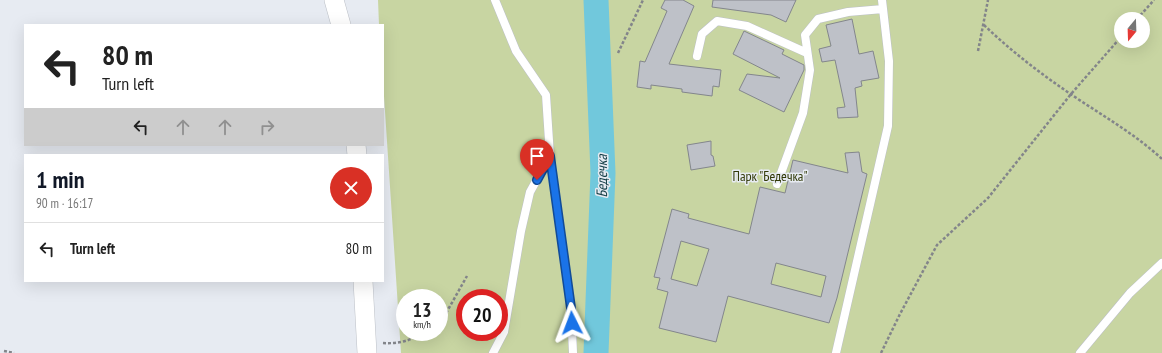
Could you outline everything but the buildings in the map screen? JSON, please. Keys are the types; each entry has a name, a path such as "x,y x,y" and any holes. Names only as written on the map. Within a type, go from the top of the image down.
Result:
{"street":[{"path":"334,0 341,24"},
{"path":"363,282 366,347"}],"lane":[{"path":"495,0 516,51 546,95 550,156 571,308 572,353"},
{"path":"777,184 803,113 810,70 805,35 818,19 882,4 889,61 888,126 836,353"},
{"path":"697,56 702,34 717,22 748,26 807,53"},
{"path":"493,353 504,332 521,231 530,192 550,156"},
{"path":"1080,353 1130,293 1162,263"}],"path":[{"path":"618,53 643,0"},
{"path":"978,51 988,0"},
{"path":"1143,12 1154,0"},
{"path":"984,25 1008,48 1071,94 1147,145 1162,159"},
{"path":"881,353 900,314 938,245 988,198 1071,94 1114,45"},
{"path":"448,310 467,276"},
{"path":"366,347 402,341"},
{"path":"4,350 14,353"}],"green space":[{"name":"Парк \"Бедечка\"","path":"378,0 1162,0 1162,353 401,353 400,341 448,341 448,289 397,289 384,96 384,24 379,24"}],"waterway":[{"name":"Бедечка","path":"596,0 603,173 596,353"}],"route":[{"path":"537,180 550,156 572,323"}]}
